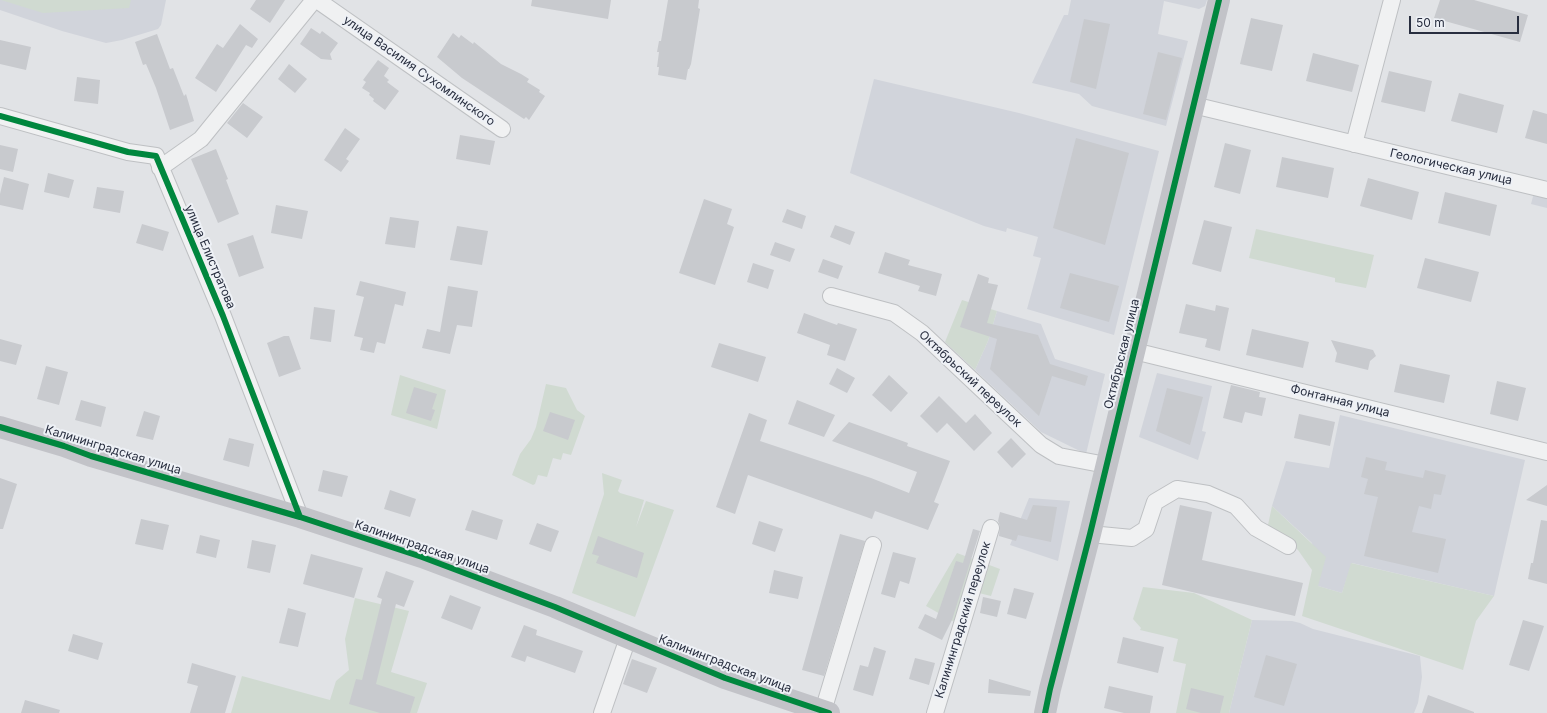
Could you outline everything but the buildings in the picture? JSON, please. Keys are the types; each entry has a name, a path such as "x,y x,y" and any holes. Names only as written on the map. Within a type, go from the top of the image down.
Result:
{"street":[{"name":"улица Василия Сухомлинского","path":"315,0 502,129"},
{"path":"160,168 201,139 315,0"},
{"name":"Октябрьская улица","path":"1046,713 1050,689 1090,534 1218,0"},
{"path":"1354,144 1392,0"},
{"name":"Геологическая улица","path":"1193,105 1547,190"},
{"name":"улица Елистратова","path":"0,116 128,152 156,156 224,316 300,517"},
{"name":"Октябрьский переулок","path":"832,296 894,313 922,333 1041,445 1059,456 1106,465"},
{"name":"Фонтанная улица","path":"1134,351 1547,452"},
{"name":"Калининградская улица","path":"0,427 64,446 91,456 300,517 422,557 555,607 725,678 826,712"},
{"path":"1090,534 1132,538 1146,529 1155,502 1176,489 1208,494 1236,506 1256,528 1288,546"},
{"name":"Калининградский переулок","path":"935,713 992,528"},
{"path":"826,712 873,546"},
{"path":"602,713 628,638"}],"shaded area":[{"path":"0,0 166,0 161,25 158,29 122,40 106,43 62,31 0,10"},
{"path":"1,0 131,0 129,8 43,13"},
{"path":"1071,0 1207,0 1205,6 1199,9 1164,1 1158,34 1188,41 1166,126 1092,106 1079,94 1032,83 1064,15 1068,15"},
{"path":"874,79 1019,113 1159,151 1114,335 1027,309 1041,258 1033,256 1038,237 1007,228 1006,232 984,226 850,173"},
{"path":"1535,189 1547,192 1547,208 1531,204"},
{"path":"1256,229 1374,255 1366,288 1335,282 1335,278 1249,258"},
{"path":"962,300 997,311 988,341 975,370 945,342"},
{"path":"997,311 1041,324 1055,359 1105,374 1086,454 1041,432 975,370 988,341"},
{"path":"1157,373 1212,386 1202,431 1206,432 1198,460 1139,437"},
{"path":"400,375 446,390 437,429 391,415"},
{"path":"546,384 566,388 577,410 585,416 571,455 563,453 561,460 553,458 547,477 538,475 535,484 533,485 512,475 520,454 531,439 536,427"},
{"path":"1340,415 1525,460 1494,596 1352,563 1342,593 1318,586 1312,543 1272,506 1286,461 1329,468"},
{"path":"602,473 622,480 618,491 620,493 644,500 636,527 646,501 674,510 635,617 572,593 604,494"},
{"path":"1029,498 1070,501 1058,561 1010,545"},
{"path":"1272,506 1326,557 1318,586 1342,593 1351,563 1494,596 1476,621 1463,670 1302,616 1312,570 1298,550 1268,525"},
{"path":"957,553 1000,569 991,596 979,593 958,624 926,606"},
{"path":"1143,587 1194,593 1252,620 1229,713 1176,713 1186,664 1173,661 1178,639 1140,630 1141,628 1133,619"},
{"path":"355,598 409,611 391,672 427,683 417,713 231,713 242,676 330,700 336,681 349,670 345,639"},
{"path":"1252,620 1292,621 1313,629 1420,656 1422,677 1418,703 1414,713 1229,713"}],"cycle path":[{"path":"1045,713 1090,534 1219,0"},
{"path":"0,116 128,152 156,156 223,316 300,517"},
{"path":"0,427 64,446 91,456 300,517 422,557 555,607 725,678 829,713"}]}
